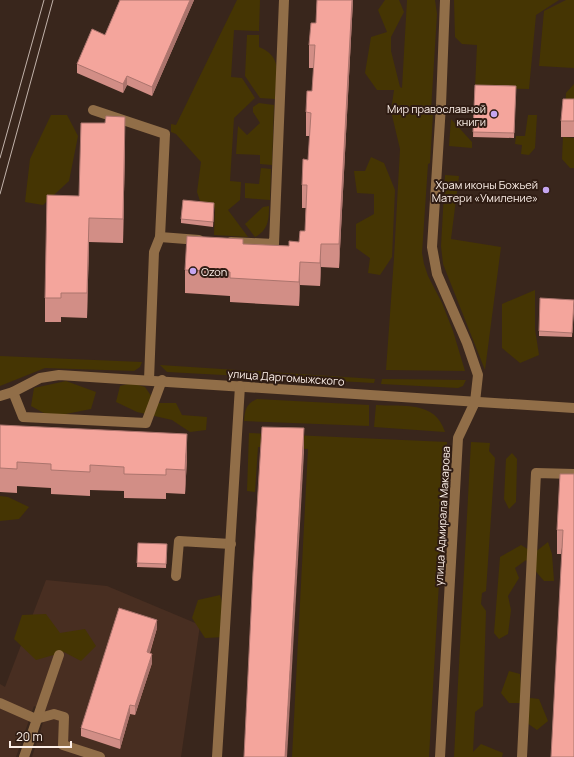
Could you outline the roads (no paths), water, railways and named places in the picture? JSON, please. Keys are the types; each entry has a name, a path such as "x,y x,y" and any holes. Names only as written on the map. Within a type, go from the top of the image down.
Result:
{"street":[{"path":"221,241 274,244 284,0"},
{"name":"улица Адмирала Макарова","path":"440,757 458,438 475,402 478,375 467,343 437,274 432,247 441,105 445,0"},
{"path":"93,110 165,134 160,237 154,252 149,380"},
{"path":"160,237 206,240"},
{"name":"улица Даргомыжского","path":"0,396 13,392 40,378 60,375 162,380 574,408"},
{"path":"13,392 23,417 146,423 162,380"},
{"path":"217,757 240,386"},
{"path":"522,757 536,473 574,474"},
{"path":"176,576 179,541 231,544"},
{"path":"24,757 36,719 60,655"},
{"path":"0,703 36,719 54,714 64,717 62,745 100,757"}],"tram line":[{"path":"0,158 44,0"},
{"path":"0,194 53,0"}],"place":[{"name":"Мир православной книги","path":"494,114"},
{"name":"Храм иконы Божьей Матери «Умиление»","path":"546,190"},
{"name":"Ozon","path":"193,271"}]}
